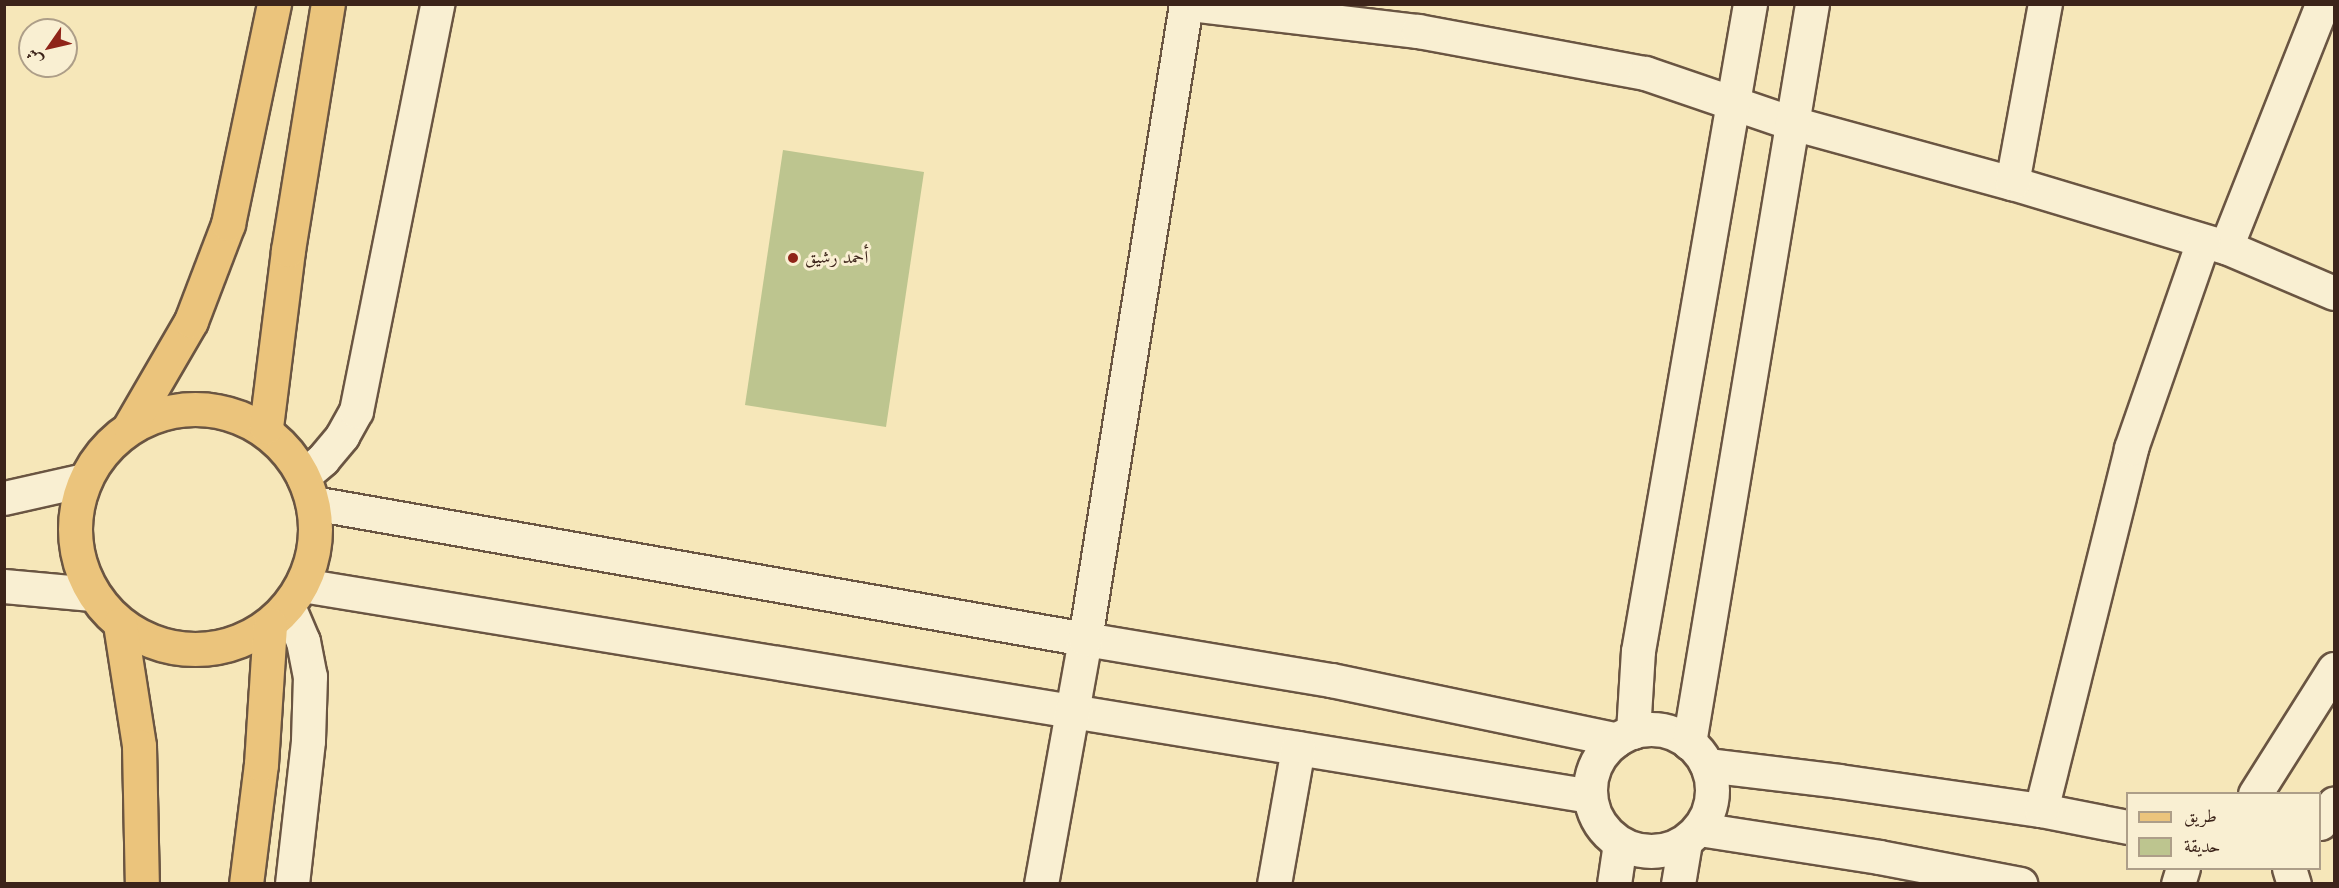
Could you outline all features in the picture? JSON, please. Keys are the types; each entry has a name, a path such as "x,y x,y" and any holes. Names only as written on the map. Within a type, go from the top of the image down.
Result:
{"main road":[{"path":"130,426 191,321 228,224 274,4"},
{"path":"266,427 288,250 328,4"},
{"path":"246,884 261,764 287,605 312,559 315,531 308,489 266,427 236,415 200,408 164,411 130,426 103,449 84,480 74,518 77,558 92,594 120,624 155,644 195,650 235,643 287,605"},
{"path":"120,624 139,746 142,884"}],"street":[{"path":"437,4 356,411 342,436 323,459 308,489 1085,639 1331,680 1625,736"},
{"path":"1041,884 1085,639 1188,4 1418,32 1645,73 1792,123 2012,183 2215,244 2334,293"},
{"path":"1625,736 1750,4"},
{"path":"1698,754 1792,123 1812,4"},
{"path":"2012,183 2045,4"},
{"path":"2041,810 2131,448 2215,244 2322,4"},
{"path":"4,498 84,480"},
{"path":"4,586 92,594"},
{"path":"287,605 1072,713 1590,796"},
{"path":"287,605 303,641 310,676 308,741 292,884"},
{"path":"2256,792 2334,669"},
{"path":"1678,884 1692,836 1709,809 1712,787 1698,754 1672,733 1653,729 1625,736 1601,754 1592,774 1590,796 1600,823 1620,843 1642,851 1664,850 1692,836 1879,857 2020,884"},
{"path":"1274,884 1298,748"},
{"path":"1698,754 1839,781 2041,810 2126,827"},
{"path":"2321,820 2334,804"},
{"path":"1614,884 1620,843"}],"green space":[{"path":"783,150 924,172 886,427 745,405"}],"place":[{"name":"أحمد رشيق","path":"793,258"}]}
